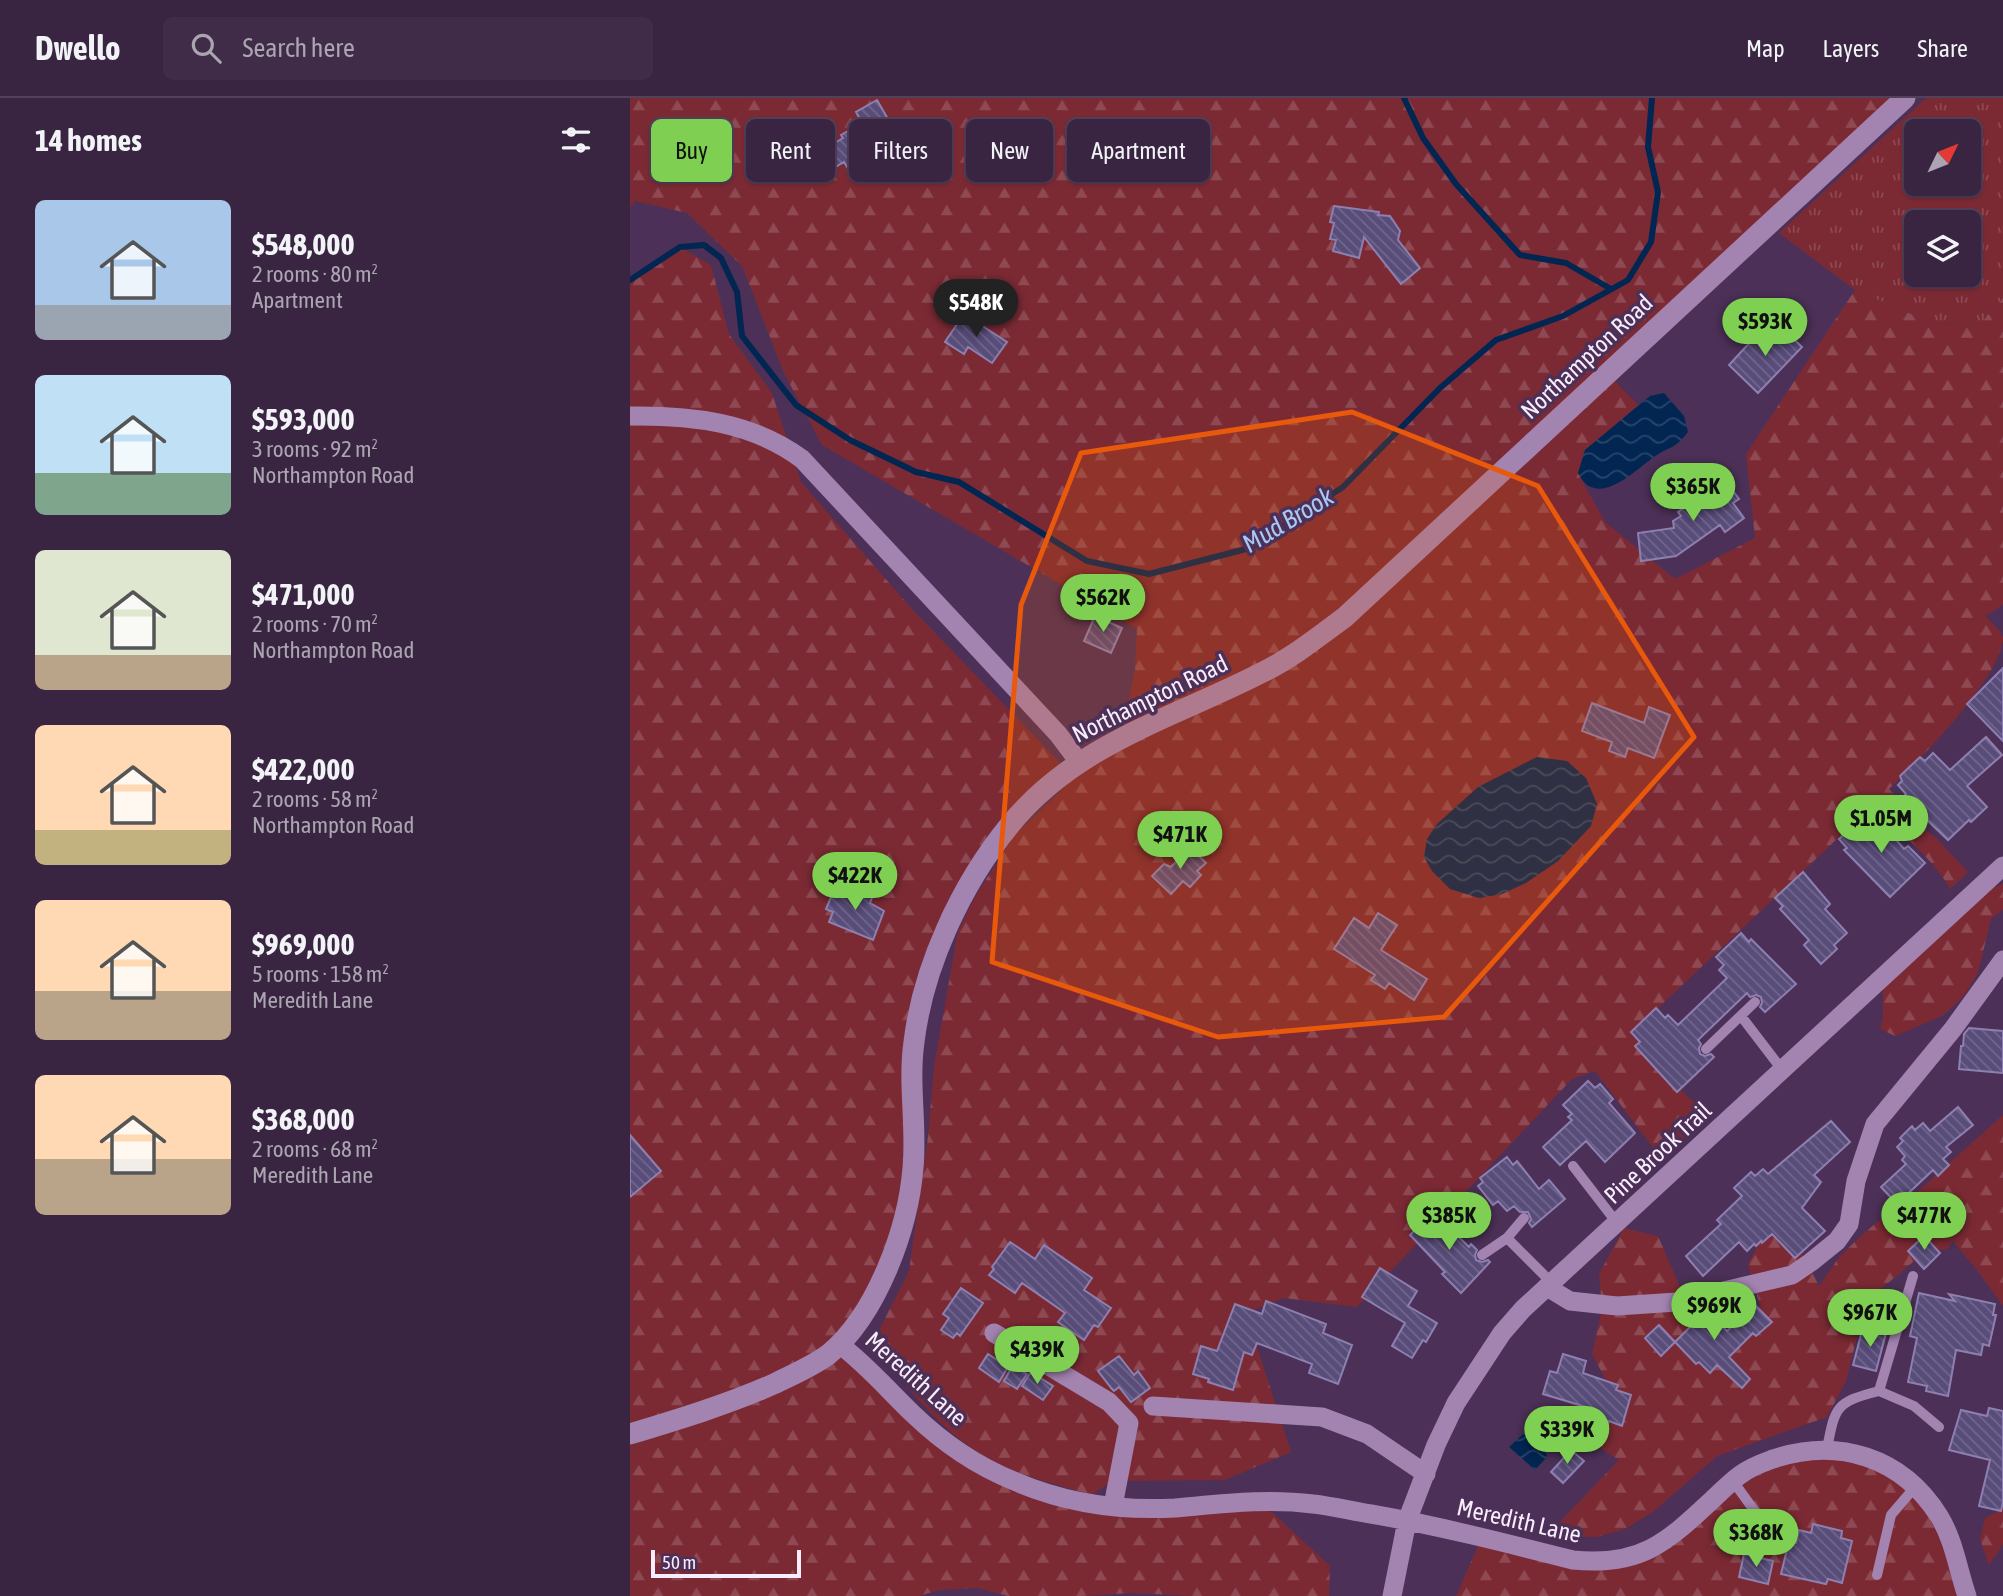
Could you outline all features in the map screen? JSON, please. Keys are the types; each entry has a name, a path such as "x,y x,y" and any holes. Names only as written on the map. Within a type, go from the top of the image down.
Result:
{"street":[{"name":"Northampton Road","path":"630,1434 715,1409 815,1364 839,1344 861,1318 892,1256 904,1220 914,1166 913,1044 922,996 933,962 964,895 989,854 1008,827 1044,789 1079,762 1122,736 1271,668 1307,646 1345,617 1905,98"},
{"path":"630,416 695,419 738,427 773,440 802,459 1058,734 1079,762"},
{"name":"Pine Brook Trail","path":"1407,1521 1436,1445 1456,1403 1502,1333 1523,1309 2003,866"},
{"path":"1550,1285 1570,1301 1618,1306 1677,1302 1792,1275 1811,1262 1837,1241 1849,1224 1856,1181 1875,1124 1930,1058 2003,960"},
{"path":"994,1333 1109,1402 1129,1423 1113,1506"},
{"name":"Meredith Lane","path":"839,1344 873,1372 914,1415 948,1443 978,1463 1013,1481 1047,1493 1090,1505 1113,1506 1173,1508 1260,1501 1300,1503 1407,1521 1573,1560 1620,1560 1643,1553 1662,1543 1733,1481 1757,1465 1805,1450 1827,1449 1867,1457 1884,1464 1915,1487 1928,1501 1947,1531 1968,1596"},
{"path":"1153,1406 1322,1417 1367,1434 1426,1474"},
{"path":"1392,1596 1407,1521"}],"lane":[{"path":"1706,1049 1755,1002"},
{"path":"1741,1016 1783,1071"},
{"path":"1573,1166 1617,1224"},
{"path":"1482,1255 1507,1238 1524,1218"},
{"path":"1507,1238 1550,1285"},
{"path":"1879,1391 1913,1276"},
{"path":"1827,1449 1834,1417 1849,1399 1879,1391 1914,1406 1939,1427"},
{"path":"1733,1481 1769,1531 1771,1545"},
{"path":"1877,1575 1891,1515 1915,1487"}],"highlighted area":[{"path":"1352,412 1538,486 1694,737 1444,1017 1218,1037 992,962 1021,605 1081,453"}],"green space":[{"path":"630,98 1905,98 1345,617 1122,736 1135,670 1137,629 822,445 784,373 742,266 687,213 635,201 630,208"},
{"path":"1926,98 2003,98 2003,298 1982,322 1934,324 1855,290 1779,233"},
{"path":"680,247 711,265 729,334 772,393 801,482 912,609 1067,770 1027,806 933,962 904,1220 852,1331 857,1357 948,1443 1090,1505 1260,1501 1330,1566 1329,1596 1132,1593 1008,1596 977,1588 939,1590 919,1596 630,1596 630,280"},
{"path":"1855,290 1934,324 1982,322 2003,298 2003,605 1986,616 2003,637 1999,654 1974,696 1889,789 1906,806 1919,825 1936,838 1968,872 1950,889 1923,854 1896,830 1881,824 1856,821 1636,1029 1649,1062 1694,1102 1705,1121 1661,1158 1595,1071 1572,1079 1357,1307 1284,1298 1246,1313 1291,1452 1225,1480 1113,1481 1091,1495 1014,1471 992,1461 953,1434 918,1400 872,1344 909,1271 928,1137 934,1066 958,931 976,895 1014,836 1072,780 1135,738 1316,648 1614,380 1638,405 1585,450 1578,473 1605,522 1675,579 1755,538 1746,454"},
{"path":"2003,884 2003,910 1991,919 1978,973 1963,997 1942,1016 1895,1036 1880,1029 1883,1017 1883,983 1990,889"},
{"path":"2003,1115 2003,1306 1952,1240 1949,1248 1920,1256 1881,1289 1862,1317 1846,1381 1827,1417 1717,1456 1653,1512 1625,1529 1597,1537 1580,1537 1556,1526 1619,1460 1562,1424 1569,1407 1606,1380 1592,1354 1602,1309 1599,1274 1624,1228 1658,1236 1690,1310 1726,1330 1750,1324 1760,1306 1748,1264 1771,1222 1790,1229 1819,1286 1840,1256 1862,1235 1896,1206 1915,1194"},
{"path":"1827,1449 1915,1487 1967,1596 1456,1596 1482,1537 1538,1551 1643,1553 1740,1475"},
{"path":"2003,1509 2003,1545 1989,1565 1980,1539 1985,1518"}],"water":[{"path":"1664,393 1684,416 1688,432 1683,438 1615,484 1595,488 1586,484 1578,473 1585,450 1650,396"},
{"path":"1537,757 1567,761 1586,778 1597,804 1591,826 1558,861 1526,883 1502,894 1479,898 1450,889 1432,871 1424,857 1427,839 1437,824 1478,787"},
{"path":"1523,1434 1547,1454 1535,1470 1509,1447"}],"building":[{"path":"877,100 888,119 860,119 856,112"},
{"path":"849,130 849,170 844,162 835,167 835,143 843,138 841,135"},
{"path":"1334,206 1390,216 1400,231 1398,240 1420,268 1401,284 1364,237 1359,258 1333,251 1336,240 1330,239 1334,223 1330,222"},
{"path":"964,314 1007,342 992,363 968,347 964,354 945,342"},
{"path":"1778,324 1802,347 1758,393 1729,365 1754,338 1760,344"},
{"path":"1725,480 1739,499 1733,503 1744,518 1725,532 1720,525 1676,556 1641,561 1638,533 1674,528 1673,521 1681,516 1678,512 1696,499 1694,496 1713,482 1716,486"},
{"path":"1095,616 1122,628 1111,653 1084,641"},
{"path":"2003,668 2003,741 1967,704"},
{"path":"1592,703 1644,723 1649,707 1670,715 1654,758 1628,748 1625,757 1609,751 1612,742 1582,731"},
{"path":"1986,737 2002,755 1967,786 1987,807 1948,840 1903,797 1906,794 1898,785 1902,781 1900,776 1920,757 1925,761 1933,753 1950,770"},
{"path":"1866,814 1874,823 1878,819 1904,849 1908,846 1925,863 1890,897 1844,850 1847,848 1839,839"},
{"path":"1190,847 1206,863 1197,871 1201,875 1190,887 1183,881 1171,894 1152,876 1164,864 1171,867"},
{"path":"1803,872 1830,904 1825,909 1847,933 1834,945 1837,949 1821,964 1804,945 1809,940 1780,909 1783,906 1775,898"},
{"path":"846,884 873,895 870,903 884,911 873,940 829,922 833,912 826,909 834,890 842,893"},
{"path":"1378,913 1397,925 1381,950 1427,979 1414,1000 1389,983 1385,989 1371,980 1375,975 1334,949 1354,918 1369,928"},
{"path":"1741,933 1749,942 1751,939 1796,984 1765,1012 1760,1007 1761,997 1750,997 1747,993 1698,1040 1701,1044 1700,1054 1711,1054 1714,1057 1677,1092 1635,1046 1640,1042 1631,1032 1656,1008 1665,1018 1668,1015 1678,1025 1727,978 1719,970 1724,965 1716,957"},
{"path":"1969,1028 2003,1031 2003,1073 1959,1069 1961,1046 1964,1034"},
{"path":"1588,1081 1595,1088 1600,1084 1613,1099 1609,1103 1635,1133 1605,1162 1586,1141 1560,1165 1543,1147 1572,1120 1568,1117 1572,1114 1563,1105"},
{"path":"1958,1107 1973,1125 1946,1147 1951,1152 1943,1159 1949,1165 1938,1176 1933,1170 1897,1204 1881,1187 1906,1164 1902,1160 1905,1156 1897,1147 1903,1141 1900,1138 1912,1126 1915,1130 1923,1123 1930,1131"},
{"path":"1831,1121 1850,1142 1814,1175 1821,1182 1802,1208 1825,1231 1795,1258 1772,1234 1747,1251 1739,1242 1703,1276 1686,1256 1721,1224 1717,1220 1742,1196 1734,1188 1751,1172 1755,1176 1763,1169 1768,1174"},
{"path":"630,1135 661,1171 630,1197"},
{"path":"1507,1157 1513,1165 1517,1161 1539,1189 1549,1180 1565,1199 1532,1227 1528,1212 1520,1212 1514,1206 1507,1211 1498,1201 1493,1205 1478,1186 1483,1182 1480,1178"},
{"path":"1433,1212 1469,1247 1471,1244 1477,1250 1476,1260 1490,1262 1461,1293 1410,1235"},
{"path":"1924,1236 1940,1253 1924,1269 1908,1251"},
{"path":"1010,1242 1035,1259 1044,1245 1092,1278 1084,1290 1111,1308 1098,1327 1094,1325 1084,1340 1058,1322 1065,1313 1022,1283 1015,1293 989,1275"},
{"path":"1380,1268 1417,1291 1408,1306 1437,1323 1412,1358 1392,1346 1405,1323 1362,1297"},
{"path":"961,1288 983,1303 960,1336 957,1333 953,1338 941,1330 949,1318 943,1314"},
{"path":"1919,1293 1955,1301 1949,1294 1995,1304 1993,1315 1996,1315 1989,1346 1983,1344 1981,1355 1956,1350 1948,1396 1926,1391 1927,1386 1908,1382 1917,1338 1910,1336"},
{"path":"1266,1301 1326,1324 1323,1333 1352,1345 1338,1384 1309,1373 1312,1364 1257,1343 1252,1355 1244,1352 1233,1390 1193,1374 1201,1346 1217,1351 1235,1304 1262,1314"},
{"path":"1755,1305 1772,1322 1756,1336 1753,1333 1729,1357 1750,1379 1742,1388 1717,1365 1710,1373 1699,1362 1696,1364 1675,1342 1697,1320 1701,1324 1708,1317 1715,1325 1718,1322 1727,1331"},
{"path":"1659,1325 1675,1342 1661,1356 1645,1338"},
{"path":"1863,1327 1886,1333 1876,1371 1853,1365"},
{"path":"988,1354 1008,1367 999,1382 979,1368"},
{"path":"1563,1354 1586,1361 1583,1373 1618,1385 1616,1390 1631,1395 1622,1426 1609,1421 1607,1427 1592,1422 1594,1418 1583,1414 1586,1407 1543,1394 1550,1371 1557,1373"},
{"path":"1119,1356 1134,1375 1138,1371 1150,1388 1131,1402 1119,1387 1114,1391 1098,1371"},
{"path":"1013,1365 1027,1374 1017,1389 1004,1381"},
{"path":"1031,1372 1053,1386 1043,1400 1022,1386"},
{"path":"1989,1408 2003,1411 2001,1511 1979,1506 1990,1460 1949,1450 1961,1410 1987,1416"},
{"path":"1571,1450 1584,1461 1563,1483 1551,1472"},
{"path":"1813,1524 1842,1531 1841,1538 1852,1541 1842,1583 1828,1579 1826,1584 1781,1574 1789,1541 1796,1543 1799,1530 1811,1533"},
{"path":"1744,1554 1773,1561 1768,1584 1739,1577"}],"waterway":[{"path":"1404,98 1423,138 1456,184 1520,255 1566,263 1611,289"},
{"name":"Mud Brook","path":"630,280 680,247 704,245 721,258 737,292 742,336 796,405 850,440 916,472 959,482 1087,561 1149,574 1250,548 1343,487 1440,388 1496,340 1563,316 1628,280 1651,242 1658,192 1648,147 1652,98"}]}
